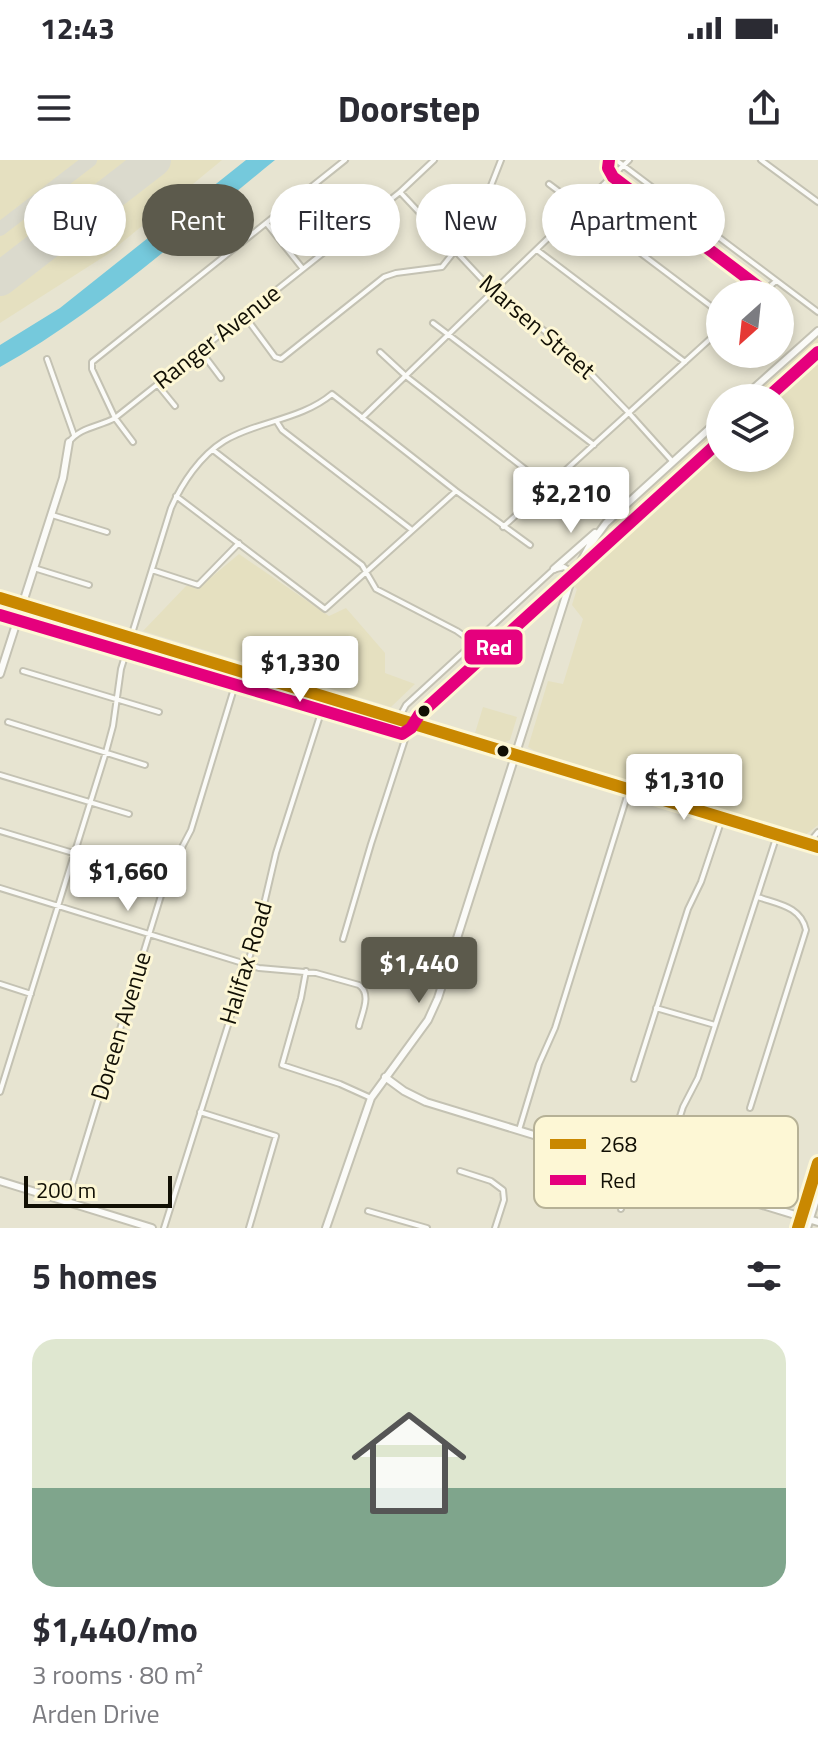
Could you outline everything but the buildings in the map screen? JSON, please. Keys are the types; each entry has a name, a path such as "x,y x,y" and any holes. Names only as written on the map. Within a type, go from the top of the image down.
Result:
{"street":[{"path":"133,442 115,418 92,369 92,362 345,160"},
{"name":"Ranger Avenue","path":"400,192 434,160"},
{"path":"492,184 501,160"},
{"path":"616,160 775,280"},
{"path":"605,184 629,160"},
{"path":"761,160 818,202"},
{"name":"Marsen Street","path":"400,192 416,210"},
{"path":"267,224 303,269"},
{"path":"362,418 542,244"},
{"path":"536,250 685,362"},
{"name":"Ranger Avenue","path":"71,439 115,418 319,256"},
{"path":"244,315 275,357 281,359 384,277 442,267 452,256"},
{"name":"Marsen Street","path":"458,256 494,292 564,346 673,462"},
{"path":"644,256 706,302"},
{"path":"794,294 818,312"},
{"path":"433,323 594,445"},
{"path":"759,384 818,331"},
{"path":"503,527 706,343"},
{"path":"200,350 221,378"},
{"path":"380,352 407,377 548,487"},
{"path":"0,674 63,478 71,439 47,359"},
{"path":"157,384 175,406"},
{"path":"0,1092 106,752 121,669 176,496 188,476 213,450 225,440 316,406 332,394 530,545"},
{"path":"277,421 282,430 412,530"},
{"path":"399,718 406,705 706,432"},
{"path":"213,450 362,565 376,589 474,643"},
{"path":"176,496 325,609 456,491"},
{"path":"51,515 107,532"},
{"path":"326,1228 371,1098 428,1020 436,1004 575,573 606,523"},
{"path":"152,570 198,585 239,543"},
{"path":"554,569 564,567 575,573"},
{"path":"34,568 89,585"},
{"path":"0,598 818,847"},
{"name":"Doreen Avenue","path":"67,1202 167,876 191,830 239,670"},
{"path":"23,671 159,712"},
{"name":"Halifax Road","path":"164,1228 264,910 276,853 326,697"},
{"path":"343,939 411,721"},
{"path":"8,722 145,765"},
{"path":"0,775 129,814"},
{"path":"519,1130 539,1064 555,1028 629,790"},
{"path":"634,1079 688,909 701,882 722,819"},
{"path":"0,831 113,865"},
{"path":"808,844 818,832"},
{"path":"680,1116 698,1078 777,835"},
{"path":"0,888 247,965 271,971 306,971 364,988 366,1000 359,1026"},
{"path":"750,1108 806,930 800,915 793,909 758,897"},
{"path":"306,971 282,1065 371,1098"},
{"path":"0,984 31,994"},
{"path":"656,1008 715,1025"},
{"path":"385,1077 415,1098 534,1135"},
{"path":"200,1112 276,1136 249,1228"},
{"path":"798,1228 818,1163"},
{"path":"460,1171 491,1181 503,1190 504,1200 495,1228"},
{"path":"0,1181 152,1228"},
{"path":"807,1228 818,1193"},
{"path":"772,1208 818,1222"},
{"path":"368,1211 427,1228"}],"shaded area":[{"path":"0,160 222,160 193,184 142,184 142,226 126,239 126,184 24,184 24,256 105,256 0,323"},
{"path":"818,331 818,825 804,836 528,747 548,681 563,684 583,619 572,605 577,589 574,587 578,577 575,573 606,523 706,433 706,472 794,472 794,384 759,384 777,368 794,368 794,353"},
{"path":"239,554 329,616 346,608 385,653 385,673 415,684 391,707 143,631 186,586 202,585"},
{"path":"483,707 517,717 510,740 505,742 475,733"}],"water":[{"path":"246,160 275,160 246,184 216,184"},
{"path":"142,243 142,256 157,256 73,321 0,367 0,345 60,308"}],"taxiway":[{"path":"0,229 90,160"}],"runway":[{"path":"0,279 154,160"}],"transit line":[{"name":"Red","path":"609,160 608,168 613,177 749,280"},
{"name":"Red","path":"783,384 818,352"},
{"name":"Red","path":"0,615 402,734 411,728 419,715 706,454"},
{"name":"268","path":"0,598 818,847"},
{"name":"268","path":"798,1228 818,1163"}]}
